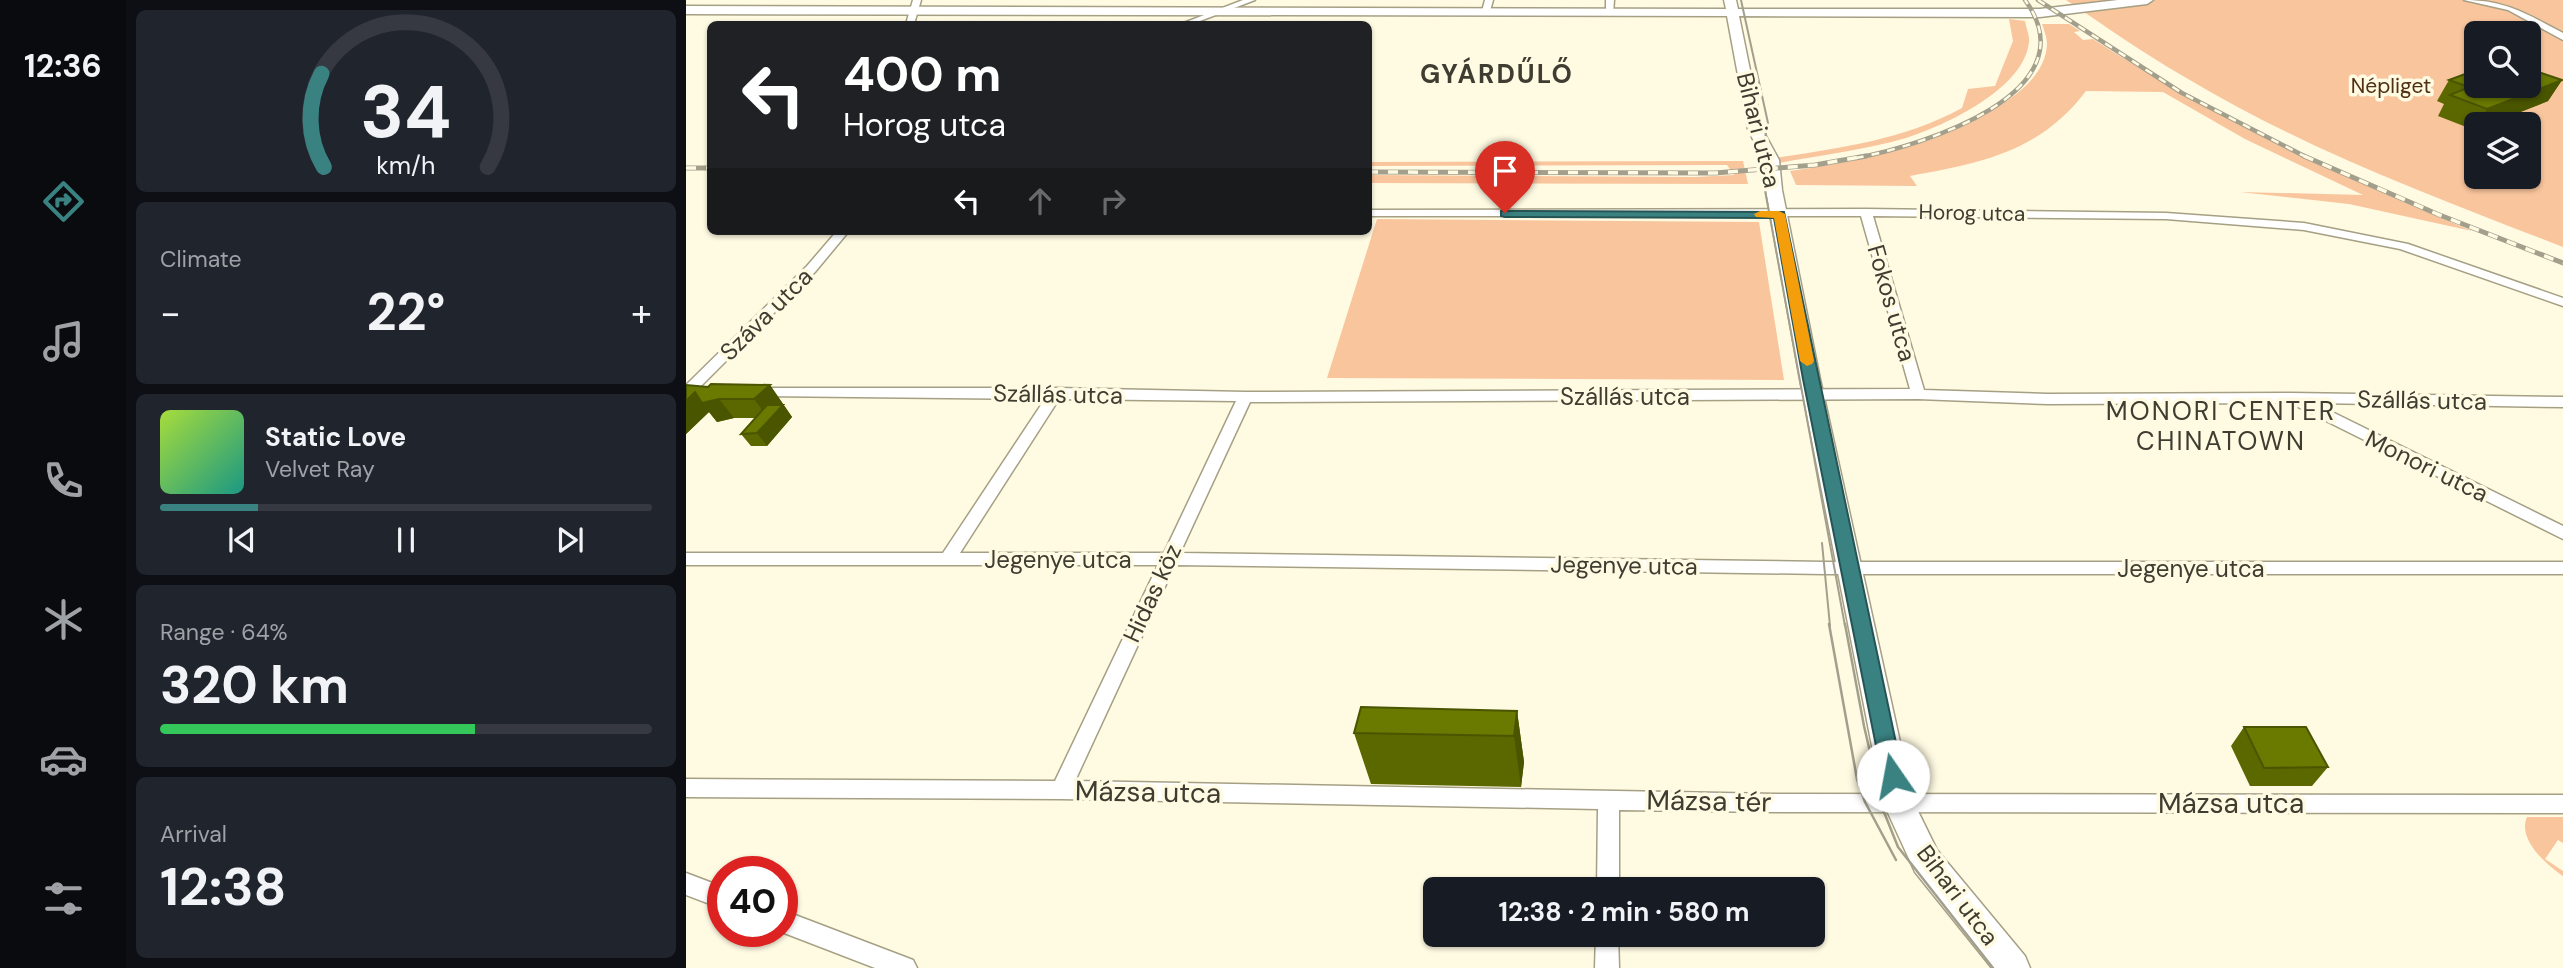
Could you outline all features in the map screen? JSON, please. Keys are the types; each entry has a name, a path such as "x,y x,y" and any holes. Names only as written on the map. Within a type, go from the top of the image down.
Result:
{"street":[{"path":"1191,21 1223,5 1252,0 1254,6 1265,11"},
{"path":"686,10 916,4 1223,5 1265,11 1488,6 1731,6 2019,13 2071,10 2147,0"},
{"path":"2468,0 2510,8 2563,37"},
{"path":"911,21 916,4"},
{"path":"1214,21 1223,5"},
{"name":"Bihari utca","path":"1731,6 1755,129 1772,162 1779,214 1898,802 1926,861 2014,968"},
{"name":"Horog utca","path":"1372,213 1866,212 2203,216 2348,234 2409,248 2563,302"},
{"name":"Fokos utca","path":"1866,212 1918,394"},
{"name":"Száva utca","path":"687,392 811,269 840,235"},
{"path":"687,392 716,391"},
{"name":"Szállás utca","path":"743,391 1245,397 1918,394 2048,399 2291,398 2563,402"},
{"path":"947,558 1056,393"},
{"name":"Hidas köz","path":"1061,790 1245,397"},
{"name":"Monori utca","path":"2291,398 2563,533"},
{"name":"Jegenye utca","path":"686,559 1167,559 1849,568 2563,568"},
{"name":"Mázsa utca","path":"686,788 1061,790 1609,800"},
{"path":"1608,877 1609,800"},
{"name":"Mázsa tér","path":"1609,800 1898,802"},
{"name":"Mázsa utca","path":"1898,802 2563,804"},
{"path":"686,884 707,892"},
{"path":"798,927 905,968"},
{"path":"1607,947 1607,968"}],"green space":[{"name":"Népliget","path":"2066,0 2563,0 2563,247 2322,149 2228,102 2139,49"},
{"path":"2009,19 2025,21 2029,40 2024,59 2013,75 1981,103 1941,124 1906,138 1779,163 1775,158 1894,135 1940,119 1962,108 1968,89 1995,86 2013,41"},
{"path":"2042,24 2069,24 2080,31 2074,32 2083,40 2093,39 2231,120 2326,167 2472,231 2349,204 2240,192 2363,195 2245,139 2163,92 2086,91 2068,112 2029,141 1985,159 1910,176 1917,186 1796,185 1790,171 1874,156 1928,141 1979,118 2004,103 2033,78 2043,63 2047,44"},
{"path":"1743,161 1748,184 1372,183 1372,175 1734,175 1727,165 1372,166 1372,162"},
{"path":"1377,219 1759,222 1784,380 1327,378"},
{"path":"2527,817 2563,817 2563,843 2558,840 2545,859 2563,871 2563,876 2542,859 2530,843 2525,826"}],"building":[{"path":"2541,73 2562,80 2541,88"},
{"path":"2464,74 2464,85 2449,80"},
{"path":"2464,89 2464,98 2515,98 2487,109 2450,95"},
{"path":"711,384 770,385 754,399 719,399 702,403 695,392 686,401 686,385 708,387"},
{"path":"767,405 783,405 757,433 741,434"},
{"path":"1361,707 1517,711 1514,736 1354,733"},
{"path":"2244,727 2306,727 2328,767 2264,768"}],"tram line":[{"path":"1741,0 1768,123 1760,163 1845,626"},
{"path":"1822,543 1830,626"},
{"path":"1829,624 1857,779 1865,802 1896,860"},
{"path":"1845,624 1864,726 1884,812 1898,847 1993,968"}],"railway":[{"path":"1864,156 1885,152 1956,127 1990,109 2019,88 2036,62 2040,33 2025,0"},
{"path":"2038,0 2182,93 2305,156"},
{"path":"1372,172 1715,173 1815,165 1864,156"},
{"path":"1856,158 1864,156"},
{"path":"2305,156 2437,214 2563,263"},
{"path":"686,168 707,168"}],"slow traffic":[{"path":"1760,214 1779,214 1807,361"}],"district":[{"name":"GYÁRDŰLŐ","path":"1497,74"},
{"name":"MONORI CENTER CHINATOWN","path":"2221,426"}],"route":[{"path":"1505,213 1779,214 1810,379 1893,776"}]}
